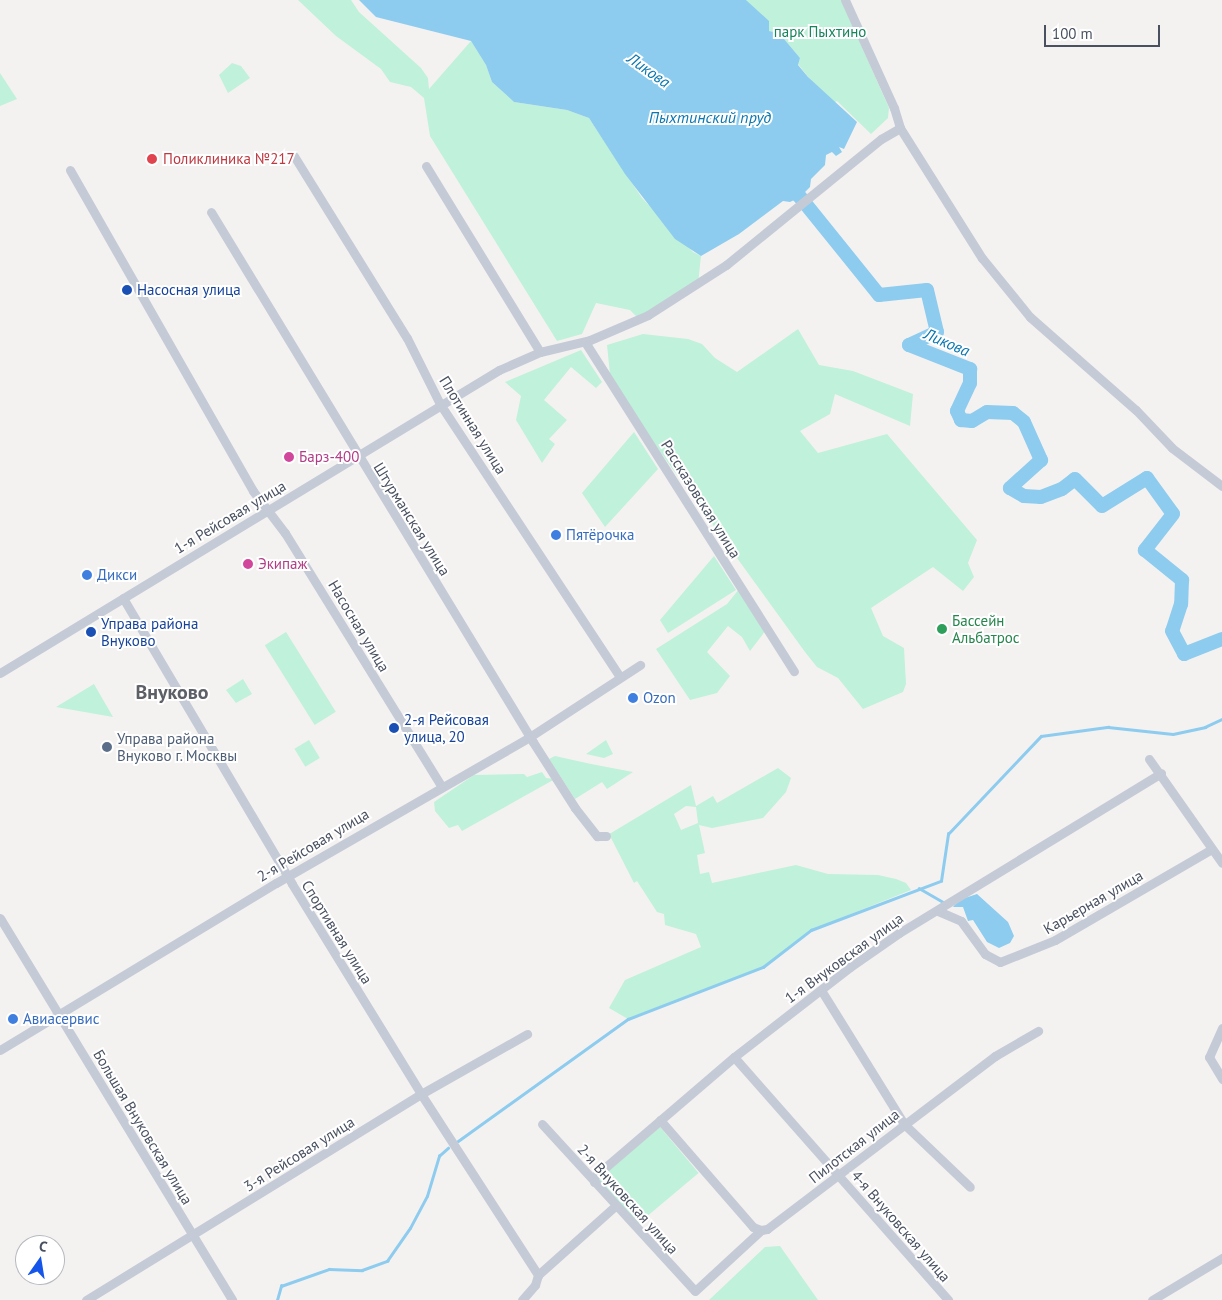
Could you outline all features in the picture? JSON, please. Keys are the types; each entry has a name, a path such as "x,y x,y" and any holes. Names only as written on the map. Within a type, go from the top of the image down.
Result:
{"street":[{"path":"845,0 861,41 894,108 900,128 982,258 1030,317 1136,410 1172,448 1222,486"},
{"name":"1-я Рейсовая улица","path":"0,673 440,404 499,370 540,352 585,342 648,315 726,265 795,212 881,139 900,128"},
{"name":"Плотинная улица","path":"294,156 407,338 440,404 620,677"},
{"path":"426,166 540,352"},
{"name":"Насосная улица","path":"70,170 266,510 285,533 441,786"},
{"name":"Штурманская улица","path":"211,212 357,456 575,808 597,836 606,836"},
{"name":"Рассказовская улица","path":"585,342 794,671"},
{"name":"Спортивная улица","path":"123,598 287,877 421,1094 538,1275"},
{"name":"2-я Рейсовая улица","path":"0,1050 441,786 532,736 640,665"},
{"path":"1148,759 1161,773 1222,863"},
{"name":"1-я Внуковская улица","path":"594,1182 594,1178 734,1057 899,933 938,911 1161,773"},
{"name":"Карьерная улица","path":"938,911 961,921 985,954 1000,962 1026,954 1212,849"},
{"name":"Большая Внуковская улица","path":"0,918 232,1300"},
{"path":"821,990 904,1124 970,1187"},
{"path":"1222,1028 1210,1057 1222,1079"},
{"name":"Пилотская улица","path":"695,1291 760,1230 767,1230 995,1056 1038,1031"},
{"name":"3-я Рейсовая улица","path":"86,1300 193,1236 421,1094 527,1034"},
{"name":"4-я Внуковская улица","path":"734,1057 948,1300"},
{"path":"660,1120 753,1227 760,1230"},
{"name":"2-я Внуковская улица","path":"542,1124 614,1207 695,1291"},
{"path":"522,1300 535,1284 538,1275 614,1207"},
{"path":"1152,1300 1222,1258"}],"green space":[{"path":"298,0 351,0 359,12 421,68 428,78 429,89 471,41 486,65 492,82 514,102 567,110 589,118 642,198 693,252 701,256 698,284 639,319 630,310 596,303 582,334 557,341 430,136 424,98 411,87 390,82 381,69 336,36"},
{"name":"парк Пыхтино","path":"746,0 841,0 889,108 888,118 871,134 837,101 830,105 798,64 800,58 779,33 769,31"},
{"path":"232,63 241,66 250,78 228,93 219,75"},
{"path":"0,73 17,99 0,106"},
{"path":"798,329 819,365 853,371 913,394 910,426 835,394 830,414 800,431 818,453 887,434 977,540 968,563 974,577 963,591 933,567 871,608 883,636 904,648 906,684 903,692 863,709 838,678 817,667 805,652 611,384 607,345 643,334 688,339 702,344 715,358 737,372"},
{"path":"581,350 602,382 596,388 571,367 544,400 567,420 549,439 555,444 542,463 516,420 521,396 505,382"},
{"path":"634,432 658,469 605,527 582,493"},
{"path":"714,556 736,590 668,633 660,620"},
{"path":"740,588 766,630 750,651 742,637 728,626 707,652 730,676 717,693 690,700 656,649 727,604"},
{"path":"286,632 336,712 315,725 265,645"},
{"path":"243,679 252,694 236,703 226,690"},
{"path":"94,684 113,717 56,707"},
{"path":"309,740 320,758 305,767 294,749"},
{"path":"606,740 613,754 604,758 586,754"},
{"path":"555,756 633,772 607,789 602,782 575,799 549,759"},
{"path":"778,768 791,778 786,792 763,818 712,828 699,825 705,853 697,855 700,874 709,872 712,883 796,865 828,874 878,875 906,883 911,890 811,930 763,967 628,1019 609,1008 625,980 701,947 696,934 665,925 664,914 657,912 637,881 634,883 610,836 606,836 691,785 696,806 713,796 717,803","holes":["686,806 696,807 698,823 681,830 674,814"]},
{"path":"542,772 546,778 555,779 462,831 458,825 449,828 435,811 434,802 474,775 524,774 527,777"},
{"path":"660,1127 699,1173 636,1226 597,1180"},
{"path":"780,1246 818,1300 709,1300 765,1247"}],"water":[{"name":"Пыхтинский пруд","path":"359,0 746,0 769,21 769,31 779,33 800,58 798,65 808,77 857,122 844,149 839,147 842,152 836,156 832,152 826,155 825,165 811,179 810,187 800,197 790,202 783,201 739,234 701,256 675,239 625,174 589,118 567,110 514,102 492,82 486,65 471,41 376,17"},
{"path":"977,894 1008,922 1014,936 1010,943 999,948 987,942 973,920 968,921 963,907 953,907 959,900"}],"waterway":[{"name":"Ликова","path":"786,186 800,197 879,295 927,290 937,332 909,345 970,369 970,383 957,411 961,420 972,421 987,412 1013,413 1024,422 1041,460 1010,488 1024,496 1041,497 1062,489 1075,479 1102,506 1147,478 1173,514 1145,550 1182,580 1181,604 1172,631 1184,654 1222,639"},
{"path":"458,1141 628,1019 763,967 811,930 941,881 948,834 1041,736 1108,727 1173,734 1205,727 1222,719"},
{"path":"919,888 945,903"},
{"path":"277,1300 281,1286 329,1269 362,1270 387,1261 410,1228 427,1196 439,1156 448,1148"}],"place":[{"name":"Поликлиника №217","path":"152,159"},
{"name":"Насосная улица","path":"127,290"},
{"name":"Барз-400","path":"289,457"},
{"name":"Пятёрочка","path":"556,535"},
{"name":"Экипаж","path":"248,564"},
{"name":"Дикси","path":"87,575"},
{"name":"Бассейн Альбатрос","path":"942,629"},
{"name":"Управа района Внуково","path":"91,632"},
{"name":"Ozon","path":"633,698"},
{"name":"2-я Рейсовая улица, 20","path":"394,728"},
{"name":"Управа района Внуково г. Москвы","path":"107,747"},
{"name":"Авиасервис","path":"13,1019"}],"district":[{"name":"Внуково","path":"172,692"}]}
